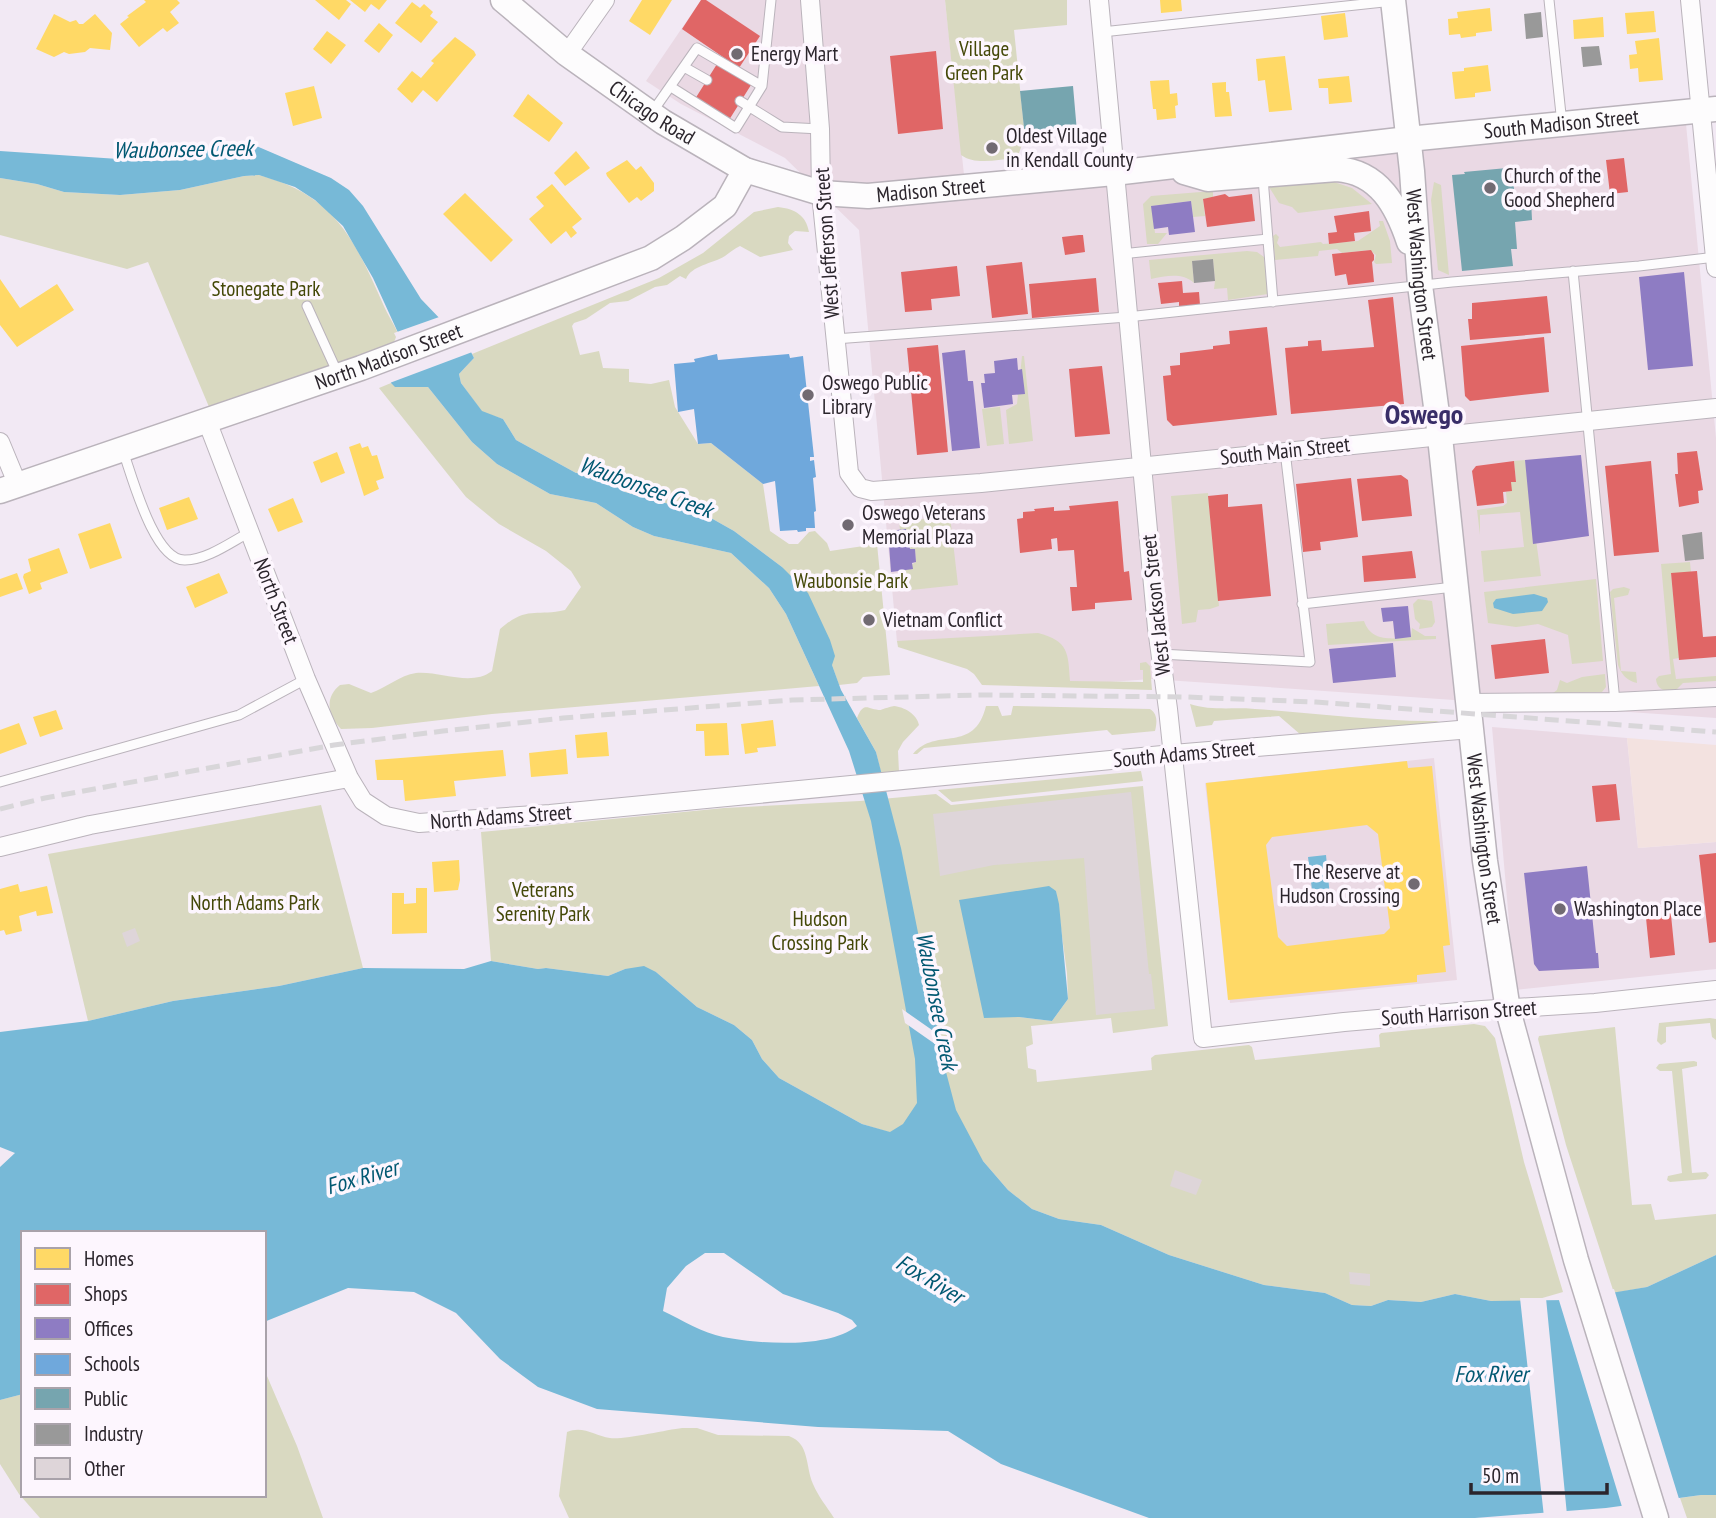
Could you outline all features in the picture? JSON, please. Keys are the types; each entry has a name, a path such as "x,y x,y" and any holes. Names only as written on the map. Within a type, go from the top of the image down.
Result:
{"main road":[{"name":"Chicago Road","path":"503,0 567,54 651,114 745,170 821,193"},
{"name":"West Washington Street","path":"1393,1 1420,281 1440,437 1485,861 1508,1010 1576,1260 1656,1518"},
{"name":"South Madison Street","path":"1408,139 1709,110"},
{"name":"Madison Street","path":"821,193 868,195 1114,173 1408,139"},
{"name":"Madison Street","path":"1166,167 1208,178 1337,169 1353,171 1374,182 1395,206 1420,281"},
{"name":"North Madison Street","path":"9,487 350,372 652,258 725,206 745,170"}],"street":[{"path":"567,54 605,0"},
{"name":"West Jefferson Street","path":"810,0 820,129 821,193 849,473 856,484"},
{"name":"West Jackson Street","path":"1099,0 1160,654 1203,1038"},
{"path":"1690,0 1709,110 1716,261"},
{"name":"South Main Street","path":"856,484 872,491 1716,408"},
{"name":"North Street","path":"208,421 306,679 349,779"},
{"path":"0,442 9,487"},
{"path":"1468,703 1615,702 1716,697"},
{"name":"South Adams Street","path":"898,782 1173,754 1471,729"},
{"path":"0,847 90,825 349,779"},
{"name":"North Adams Street","path":"349,779 363,801 386,816 419,823 550,814 898,782"},
{"name":"South Harrison Street","path":"1203,1038 1372,1020 1716,990"}],"lane":[{"path":"671,87 736,128 745,104 762,86 771,0"},
{"path":"1549,0 1562,124"},
{"path":"1102,32 1393,1"},
{"path":"651,114 697,48 762,86"},
{"path":"684,67 707,80"},
{"path":"745,104 782,127 820,129"},
{"path":"1262,175 1273,302"},
{"path":"1121,254 1268,239"},
{"path":"835,339 1127,317 1273,302 1420,281 1716,261"},
{"path":"1573,271 1615,702"},
{"path":"307,306 350,372"},
{"path":"123,449 157,540 170,555 186,560 197,557 250,532"},
{"path":"1160,654 1310,662 1285,451"},
{"path":"1302,604 1456,587"},
{"path":"0,782 239,715 306,679"}],"shaded area":[{"path":"701,0 945,0 966,193 1686,124 1716,438 1716,718 1151,679 1070,685 897,642 859,230 785,158 681,104 646,81"},
{"path":"1492,727 1627,738 1638,848 1716,842 1716,969 1515,990"},
{"path":"1627,738 1716,745 1716,842 1638,848"},
{"name":"The Reserve at Hudson Crossing","path":"1434,758 1457,980 1230,1003 1205,783"}],"green space":[{"name":"Village Green Park","path":"945,0 1067,0 1067,25 1014,30 1025,137 1017,158 981,161 961,155"},
{"name":"Stonegate Park","path":"259,175 306,194 338,222 362,259 400,338 396,347 212,414 148,262 127,269 0,235 0,178 64,192 120,195 180,190"},
{"path":"1331,181 1352,188 1372,204 1298,213 1292,207 1279,203 1269,187"},
{"path":"1434,182 1441,185 1449,275 1438,270 1431,200"},
{"path":"1213,191 1213,198 1203,199 1205,216 1193,217 1191,201 1152,206 1155,233 1167,233 1158,244 1147,244 1143,204 1151,196"},
{"name":"Waubonsie Park","path":"778,207 799,214 808,226 809,232 795,231 789,236 788,243 793,250 760,257 740,246 693,271 686,279 680,276 667,285 655,287 628,301 610,303 572,326 580,355 599,351 603,368 629,369 629,382 651,384 669,380 675,407 698,444 711,443 763,484 770,531 789,544 798,544 809,532 815,531 827,543 830,551 877,544 890,675 863,677 857,683 839,685 832,665 782,567 734,531 702,513 625,492 594,471 576,473 516,440 503,419 482,412 461,383 459,374 474,358 472,354 659,278 703,253 754,212"},
{"path":"1379,221 1383,221 1390,241 1392,263 1376,264 1376,255 1370,250 1342,253 1337,249 1319,251 1318,256 1275,260 1273,236 1276,234 1280,247 1358,241 1380,226"},
{"path":"1257,252 1264,257 1268,294 1228,300 1227,288 1214,289 1213,259 1192,261 1194,283 1179,276 1151,279 1149,260"},
{"path":"1022,356 1033,441 1009,444 1006,410 1017,404"},
{"path":"391,383 396,387 428,387 472,442 497,464 550,494 596,503 633,527 654,536 731,553 769,588 786,614 819,686 341,729 333,718 330,707 332,695 340,685 349,684 371,693 404,676 416,673 465,678 484,676 492,671 500,629 525,614 565,610 581,587 571,571 546,551 499,524 466,497 379,388"},
{"path":"1000,407 1004,444 987,446 982,409"},
{"path":"1525,460 1541,576 1484,582 1481,551 1524,547 1520,512 1480,515 1480,535 1477,510 1507,503 1506,492 1511,491 1511,482 1516,481 1514,461"},
{"path":"1208,493 1219,606 1198,610 1196,622 1182,624 1171,496"},
{"path":"950,516 958,585 902,591 901,571 916,562 915,549 910,549 908,536 900,530 899,522"},
{"path":"1690,562 1691,572 1671,574 1679,658 1673,659 1676,679 1716,676 1716,681 1683,683 1671,692 1660,688 1656,679 1671,674 1661,564"},
{"path":"1596,579 1603,661 1572,664 1568,635 1538,624 1516,627 1488,623 1484,592"},
{"path":"1624,587 1630,589 1628,595 1614,598 1621,671 1618,665 1610,592"},
{"path":"1418,599 1432,601 1435,622 1432,627 1419,629 1420,624 1415,619 1413,604"},
{"path":"1364,621 1372,633 1383,638 1411,637 1412,628 1425,636 1436,636 1436,639 1328,645 1326,624"},
{"path":"1038,633 1056,640 1065,650 1070,681 1143,682 1140,663 1146,662 1150,666 1152,690 982,685 967,669 898,647 897,641"},
{"path":"1621,671 1636,672 1637,683 1630,681"},
{"path":"1605,674 1606,687 1602,692 1553,693 1560,680 1567,683 1582,677"},
{"path":"1190,704 1214,708 1439,721 1431,724 1301,735 1279,716 1214,721 1212,725 1196,727"},
{"path":"894,706 909,712 919,725 898,751 899,772 881,773 876,752 857,718 862,709 867,707 881,710"},
{"path":"986,706 998,706 1002,716 1011,715 1013,706 1150,709 1156,716 1156,725 1155,731 1112,735 1107,730 924,748 913,754 932,742 964,735 973,730"},
{"path":"1141,771 1143,781 952,802 938,790"},
{"name":"Hudson Crossing Park","path":"1143,786 1168,1026 1113,1033 1111,1018 1031,1026 1033,1044 1026,1047 1028,1068 1036,1070 1037,1082 1152,1070 1151,1058 1155,1055 1249,1045 1255,1060 1380,1047 1381,1033 1474,1024 1485,1026 1495,1038 1524,1162 1563,1292 1532,1301 1491,1301 1455,1294 1421,1302 1388,1300 1371,1306 1352,1305 1325,1293 1264,1285 1169,1255 1101,1225 1059,1219 1032,1209 1008,1190 983,1161 862,1124 779,1078 762,1059 752,1040 734,1025 697,1007 656,972 625,969 608,976 491,961 481,832 724,808 936,794 951,805","holes":["1056,891 1068,999 1052,1021 1019,1017"]},
{"name":"North Adams Park","path":"321,805 363,968 279,986 173,1001 88,1021 48,854"},
{"path":"1716,1019 1716,1040 1712,1037 1710,1023 1666,1027 1666,1042 1661,1045 1657,1041 1659,1023"},
{"path":"1615,1027 1632,1205 1651,1204 1655,1220 1716,1214 1716,1255 1647,1287 1614,1293 1566,1145 1538,1039 1539,1036"},
{"path":"1694,1061 1697,1066 1682,1069 1692,1173 1706,1172 1709,1175 1706,1179 1670,1182 1667,1180 1668,1176 1682,1173 1672,1071 1660,1071 1656,1068 1659,1064"},
{"path":"266,1374 297,1446 323,1518 40,1518 22,1497 266,1497"},
{"path":"21,1395 21,1496 0,1464 0,1400"},
{"path":"697,1428 718,1435 789,1436 796,1440 804,1450 815,1488 834,1518 569,1518 559,1496 567,1432 584,1430 616,1438"},
{"path":"1716,1495 1716,1518 1687,1518 1680,1498"}],"water":[{"name":"Fox River","path":"247,142 331,178 349,190 363,206 421,299 470,350 474,358 459,374 461,383 482,411 503,419 516,440 576,473 594,471 625,492 702,513 734,531 782,567 808,593 830,640 835,656 832,665 841,690 876,752 901,848 956,1110 983,1161 1008,1190 1032,1209 1059,1219 1101,1225 1169,1255 1264,1285 1325,1293 1352,1305 1371,1306 1388,1300 1421,1302 1455,1294 1491,1301 1569,1300 1647,1287 1716,1255 1716,1495 1606,1508 1475,1518 1149,1518 1001,1464 948,1431 818,1427 597,1409 538,1387 500,1359 456,1313 414,1292 348,1288 266,1321 266,1231 21,1231 21,1395 0,1400 0,1167 15,1153 0,1147 0,1032 88,1021 173,1001 279,986 363,968 464,969 491,961 608,976 625,969 644,966 656,972 697,1007 734,1025 752,1040 762,1059 779,1078 862,1124 890,1132 903,1124 917,1103 915,1059 871,821 849,751 786,614 769,588 731,553 654,536 633,527 596,503 550,494 497,464 472,442 428,387 395,387 391,383 385,363 400,337 373,278 343,226 315,200 295,187 259,175 180,190 120,195 64,192 0,178 0,151 148,161 176,160 211,147","holes":["705,1253 724,1253 783,1294 838,1313 852,1320 857,1326 829,1338 774,1343 715,1335 663,1311 667,1288 686,1266"]},
{"path":"1534,594 1547,598 1548,602 1542,611 1513,614 1494,608 1496,599"},
{"path":"1326,855 1330,897 1313,898 1308,857"},
{"path":"1049,886 1056,891 1059,904 1068,999 1052,1021 1019,1017 984,1018 959,900"}],"pier":[{"path":"442,316 475,351 387,384 382,363 393,345 396,337 394,333"},
{"path":"902,1009 942,1037 945,1051 905,1023"},
{"path":"1614,1289 1680,1502 1623,1510 1558,1297"},
{"path":"1520,1298 1546,1298 1567,1515 1544,1517"}],"building: Homes":[{"path":"144,0 177,0 180,3 170,12 179,23 167,32 163,28 139,47 120,24 146,2"},
{"path":"315,0 346,0 351,4 339,20"},
{"path":"350,0 387,0 379,10 371,4 365,12"},
{"path":"642,0 672,0 650,35 629,21"},
{"path":"1160,0 1181,0 1182,11 1161,13"},
{"path":"412,2 420,8 424,4 433,12 430,16 438,22 421,43 395,23"},
{"path":"1490,8 1492,31 1461,38 1460,34 1449,35 1448,19 1458,18 1457,12"},
{"path":"1654,11 1656,32 1627,34 1625,13"},
{"path":"1345,13 1348,37 1324,40 1321,16"},
{"path":"54,14 70,22 76,20 83,24 95,14 112,33 110,50 90,48 85,52 64,52 54,57 36,49"},
{"path":"1603,17 1604,37 1574,39 1573,20"},
{"path":"379,23 393,35 379,53 364,41"},
{"path":"327,31 346,45 331,64 313,49"},
{"path":"455,37 476,55 437,102 423,90 412,103 397,89 412,71 421,78 434,63 431,61"},
{"path":"1659,38 1663,80 1639,82 1638,68 1630,69 1629,55 1637,54 1635,41"},
{"path":"1285,56 1292,110 1269,112 1265,80 1258,81 1256,59"},
{"path":"1488,65 1491,91 1475,93 1475,97 1455,99 1452,72"},
{"path":"1349,76 1352,102 1329,104 1328,88 1319,88 1318,79"},
{"path":"1169,80 1170,94 1177,93 1176,118 1157,120 1150,81"},
{"path":"1226,82 1232,116 1215,117 1212,83"},
{"path":"314,86 322,118 293,126 285,93"},
{"path":"528,94 563,123 549,142 513,116"},
{"path":"576,151 590,168 565,186 554,173"},
{"path":"627,160 636,170 641,166 654,183 654,191 641,201 637,197 629,203 607,176 606,173"},
{"path":"552,184 582,219 572,227 577,233 571,238 566,231 551,244 529,219 544,206 536,197"},
{"path":"465,193 513,240 491,262 443,214"},
{"path":"0,279 20,308 57,284 74,310 17,347 0,325"},
{"path":"360,443 362,448 368,446 372,456 377,455 384,478 376,481 379,489 364,496 349,447"},
{"path":"337,452 345,473 321,483 313,462"},
{"path":"189,497 198,519 167,530 159,508"},
{"path":"293,498 303,522 278,532 268,509"},
{"path":"110,523 122,558 90,569 78,534"},
{"path":"59,548 68,573 40,583 42,589 29,594 23,577 31,571 28,559"},
{"path":"17,573 23,589 0,597 0,579"},
{"path":"219,573 228,593 195,608 186,587"},
{"path":"56,710 63,729 40,737 33,717"},
{"path":"773,720 776,746 757,748 758,752 745,754 741,724"},
{"path":"19,723 27,744 0,754 0,730"},
{"path":"727,723 729,755 705,756 704,731 696,731 696,724"},
{"path":"607,732 609,756 577,758 575,735"},
{"path":"566,749 568,774 531,777 529,753"},
{"path":"503,750 506,776 454,781 456,796 405,801 403,780 377,780 375,760"},
{"name":"The Reserve at Hudson Crossing","path":"1407,761 1408,768 1432,766 1450,945 1443,946 1446,972 1417,975 1417,982 1228,1000 1206,783","holes":["1367,825 1378,834 1390,928 1384,934 1287,946 1278,937 1266,845 1272,837"]},
{"path":"459,860 458,890 434,892 432,862"},
{"path":"18,884 20,892 47,886 53,913 37,916 36,911 19,916 22,931 6,935 4,930 0,931 0,889"},
{"path":"416,888 427,888 427,933 392,934 392,893 404,893 404,904 416,903"}],"building: Shops":[{"path":"701,0 706,0 760,36 739,68 682,29"},
{"path":"936,51 943,129 898,134 890,56"},
{"path":"717,64 751,85 729,120 695,99"},
{"path":"1624,158 1628,192 1610,194 1606,160"},
{"path":"1225,194 1229,197 1252,194 1255,221 1207,227 1203,199"},
{"path":"1369,211 1371,231 1354,233 1355,241 1329,244 1328,233 1337,232 1334,216"},
{"path":"1083,235 1085,252 1065,255 1062,237"},
{"path":"1371,250 1374,255 1374,282 1348,285 1346,274 1335,276 1332,254"},
{"path":"1022,262 1028,314 992,318 986,266"},
{"path":"957,266 960,296 931,299 932,310 905,312 901,272"},
{"path":"1096,278 1099,312 1032,318 1029,284"},
{"path":"1182,281 1183,293 1199,292 1200,305 1179,307 1179,302 1161,304 1158,283"},
{"path":"1547,296 1551,333 1470,340 1468,319 1472,319 1472,303"},
{"path":"1393,297 1404,404 1291,414 1285,348 1308,346 1308,341 1321,340 1322,351 1374,347 1368,300"},
{"path":"1267,327 1277,415 1173,426 1167,420 1163,376 1171,375 1170,366 1180,365 1180,353 1230,344 1229,331"},
{"path":"1544,337 1549,392 1470,401 1465,396 1461,346"},
{"path":"938,345 948,452 917,455 907,348"},
{"path":"1102,366 1110,434 1075,437 1069,369"},
{"path":"1697,451 1703,490 1698,491 1699,503 1679,507 1675,474 1678,474 1677,453"},
{"path":"1514,461 1516,482 1511,482 1512,491 1503,492 1504,503 1477,506 1472,471 1476,466"},
{"path":"1651,461 1659,552 1614,556 1605,466"},
{"path":"1401,475 1408,480 1412,516 1362,521 1357,479"},
{"path":"1351,478 1358,537 1320,542 1321,550 1303,552 1296,484"},
{"path":"1228,494 1228,507 1262,504 1271,596 1218,601 1208,496"},
{"path":"1118,501 1124,572 1129,571 1132,600 1095,603 1095,609 1072,611 1070,587 1077,587 1074,550 1058,551 1057,538 1051,539 1052,549 1020,553 1017,519 1023,518 1023,512 1035,511 1034,509 1054,507 1054,511 1070,510 1069,506"},
{"path":"1412,551 1416,578 1364,582 1362,556"},
{"path":"1697,571 1703,637 1716,636 1716,657 1679,660 1671,573"},
{"path":"1545,639 1549,673 1495,679 1491,645"},
{"path":"1616,784 1620,820 1596,822 1592,786"},
{"path":"1716,853 1716,942 1709,943 1699,855"},
{"path":"1670,905 1675,955 1650,958 1645,908"}],"building: Offices":[{"path":"1191,201 1195,232 1169,235 1168,227 1154,229 1151,206"},
{"path":"1684,272 1693,366 1648,370 1639,277"},
{"path":"965,350 968,381 973,381 980,448 952,451 942,353"},
{"path":"1017,358 1018,370 1022,369 1025,394 1012,395 1013,404 984,408 981,383 985,383 984,374 995,373 994,361"},
{"path":"1581,455 1589,536 1533,544 1525,460"},
{"path":"906,529 910,549 915,549 916,562 912,563 913,569 891,572 888,531"},
{"path":"1408,606 1411,637 1395,639 1393,621 1383,622 1381,608"},
{"path":"1393,643 1396,677 1333,683 1329,649"},
{"name":"Washington Place","path":"1587,866 1599,968 1539,971 1534,964 1524,873"}],"building: Schools":[{"path":"717,354 718,360 789,354 790,358 803,356 814,457 810,457 810,461 814,460 816,477 813,478 815,528 798,532 780,531 775,481 763,484 711,443 698,444 694,409 678,412 674,364 695,362 694,359"}],"building: Public":[{"path":"1073,86 1077,132 1025,137 1020,91"},
{"name":"Church of the Good Shepherd","path":"1507,168 1508,177 1513,181 1514,189 1511,193 1517,193 1518,201 1531,199 1532,220 1515,222 1517,249 1511,249 1513,266 1462,271 1452,175"}],"building: Industry":[{"path":"1541,12 1543,37 1526,39 1524,14"},
{"path":"1599,46 1602,65 1583,67 1581,47"},
{"path":"1213,259 1215,281 1194,283 1192,261"},
{"path":"1702,532 1704,559 1685,561 1682,535"}],"building: Other":[{"path":"1131,792 1149,974 1155,1009 1096,1015 1084,858 994,865 940,876 933,814"},
{"path":"135,928 140,941 127,947 122,933"},
{"path":"1175,1170 1202,1180 1196,1195 1170,1186"},
{"path":"1349,1272 1370,1274 1370,1286 1350,1284"}],"railway":[{"path":"0,809 45,798 334,745 563,718 792,700 981,695 1186,697 1316,702 1716,732"}],"place":[{"name":"Energy Mart","path":"737,54"},
{"name":"Oldest Village in Kendall County","path":"992,148"},
{"name":"Church of the Good Shepherd","path":"1490,188"},
{"name":"Oswego Public Library","path":"808,395"},
{"name":"Oswego Veterans Memorial Plaza","path":"848,525"},
{"name":"Vietnam Conflict","path":"869,620"},
{"name":"The Reserve at Hudson Crossing","path":"1414,884"},
{"name":"Washington Place","path":"1560,909"}],"district":[{"name":"Oswego","path":"1424,414"}],"water label":[{"name":"Waubonsee Creek","path":"183,149"},
{"name":"Waubonsee Creek","path":"646,487"},
{"name":"Waubonsee Creek","path":"937,1001"}],"park label":[{"name":"Veterans Serenity Park","path":"543,902"}]}
